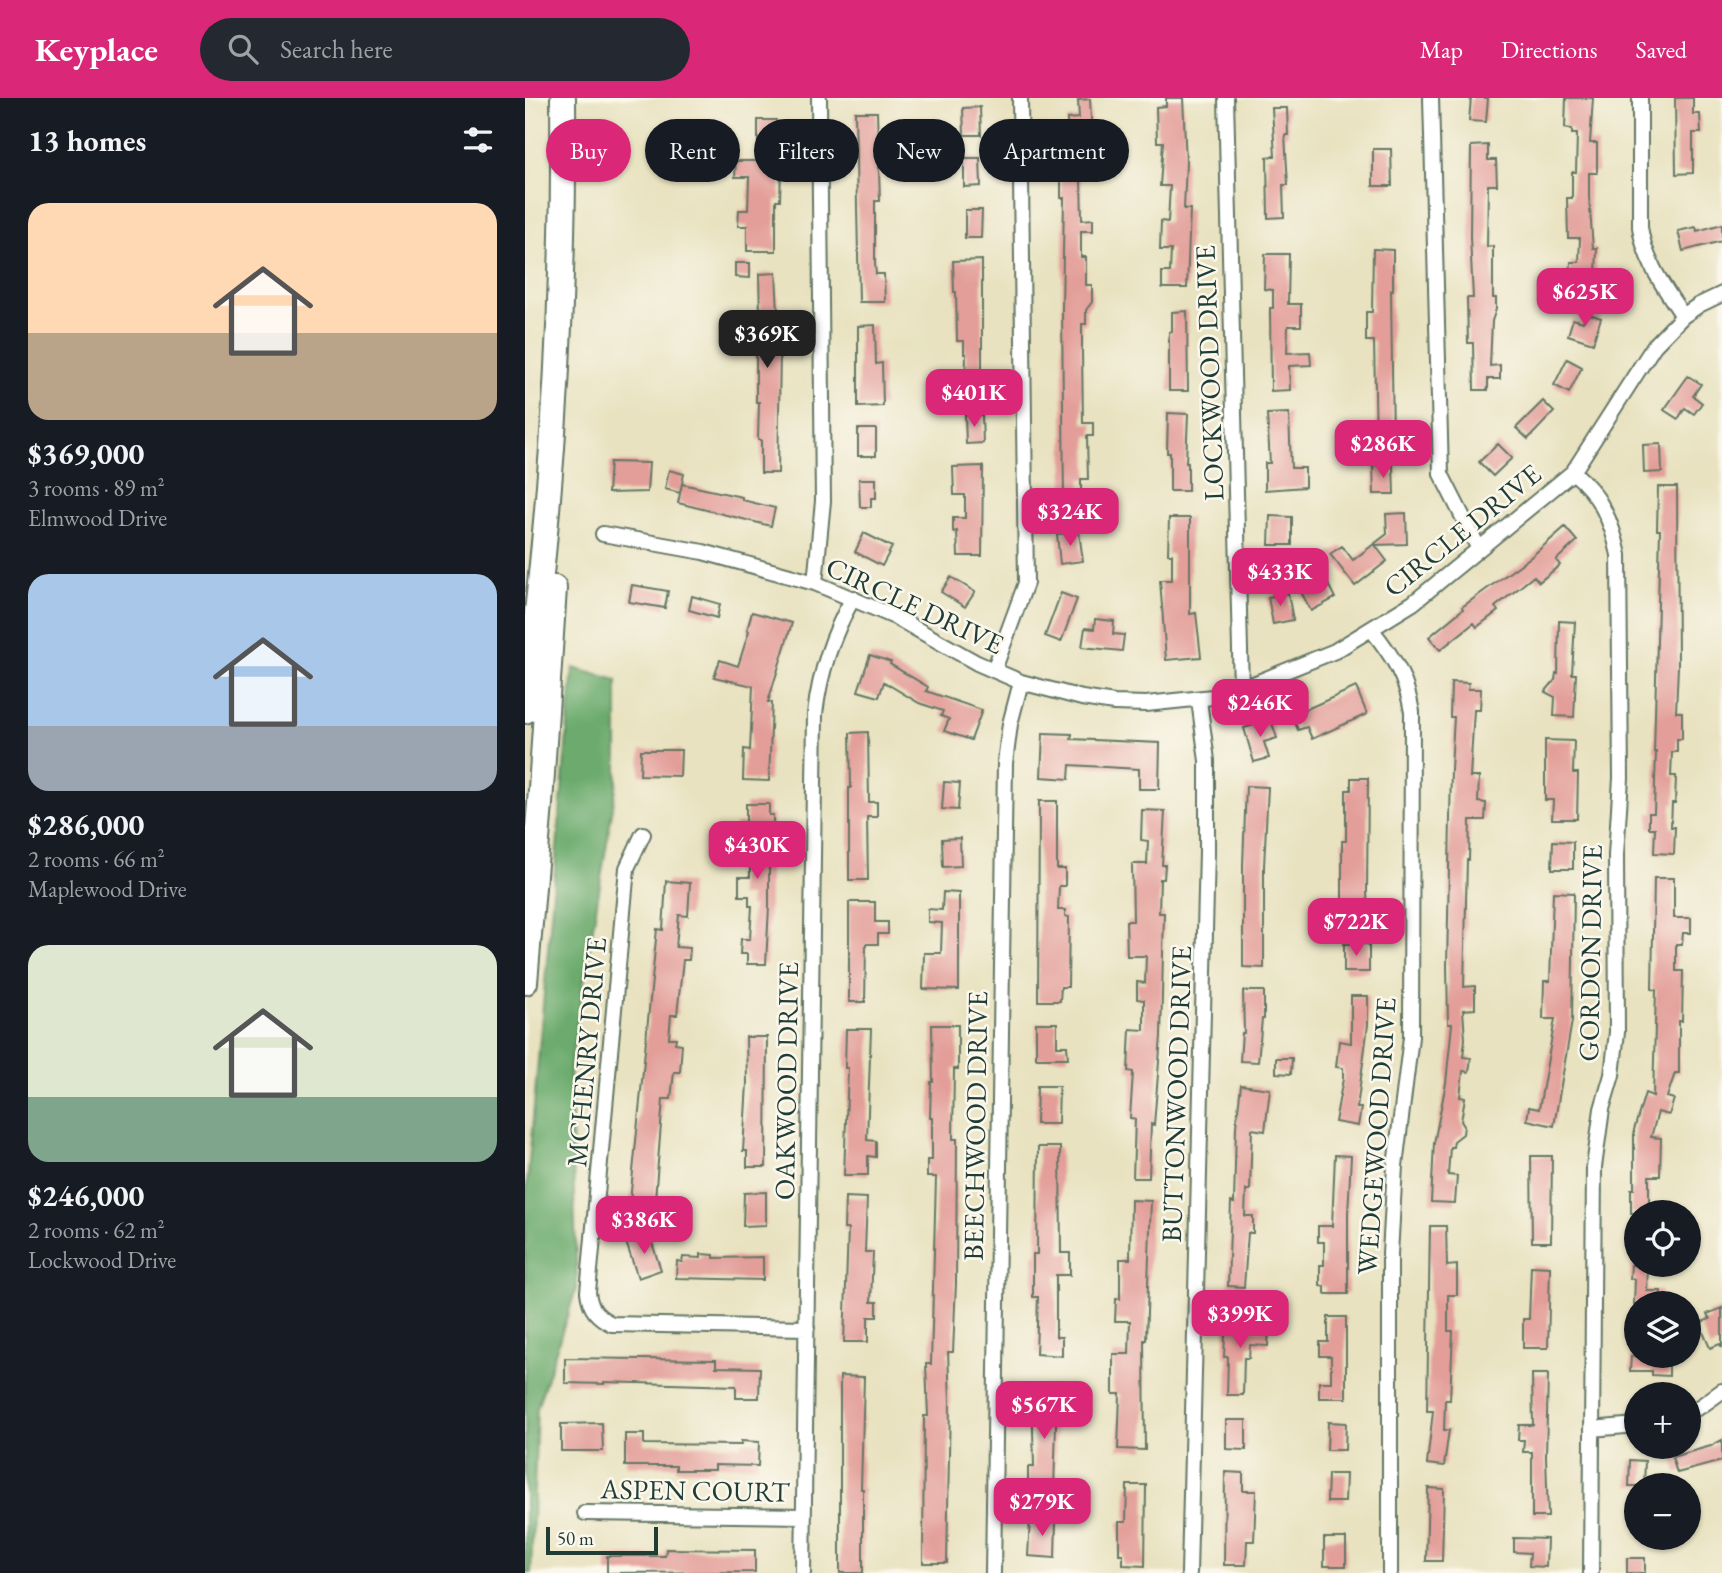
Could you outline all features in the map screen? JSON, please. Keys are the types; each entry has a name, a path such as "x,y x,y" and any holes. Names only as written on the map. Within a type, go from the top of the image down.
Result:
{"highway":[{"path":"525,710 545,538 551,457 560,293 563,98"},
{"path":"525,982 554,605 551,457"}],"street":[{"path":"815,583 823,501 819,98"},
{"path":"994,670 1026,583 1020,98"},
{"name":"LOCKWOOD DRIVE","path":"1226,98 1241,689"},
{"path":"1431,98 1440,474 1479,549"},
{"path":"1640,98 1642,245 1649,263 1683,316"},
{"name":"CIRCLE DRIVE","path":"603,534 703,552 815,583 895,617 994,670 1021,681 1082,698 1146,704 1199,700 1241,689 1335,651 1413,603 1573,472 1654,345 1683,316 1722,294"},
{"name":"GORDON DRIVE","path":"1573,472 1597,496 1607,514 1619,555 1621,778 1615,855 1617,1032 1612,1075 1602,1109 1594,1167 1591,1573"},
{"name":"OAKWOOD DRIVE","path":"803,1573 815,714 819,683 828,649 853,598"},
{"name":"WEDGEWOOD DRIVE","path":"1372,630 1403,674 1412,712 1411,1037 1395,1166 1390,1254 1391,1573"},
{"name":"BEECHWOOD DRIVE","path":"993,1573 1005,763 1010,724 1021,681"},
{"name":"BUTTONWOOD DRIVE","path":"1189,1573 1207,852 1207,761 1199,700"},
{"name":"MCHENRY DRIVE","path":"643,834 627,868 589,1303 602,1320 613,1324 807,1328"},
{"path":"1701,1406 1722,1391"},
{"path":"1593,1429 1624,1425"},
{"name":"ASPEN COURT","path":"586,1513 804,1516"}],"green space":[{"path":"573,668 617,680 617,782 570,1066 577,1286 537,1408 531,1573 525,1573 525,1206"}],"building":[{"path":"1166,98 1183,98 1186,162 1184,209 1190,209 1187,288 1162,288 1162,272 1170,272 1171,250 1160,250 1161,221 1168,222 1170,186 1160,186 1163,142 1157,142 1156,107 1166,106"},
{"path":"1471,98 1488,98 1486,122 1469,121"},
{"path":"1566,98 1593,98 1590,143 1597,143 1597,173 1589,173 1589,197 1593,248 1597,248 1596,274 1570,274 1571,262 1579,262 1580,238 1568,238 1567,198 1572,198 1577,134 1572,134 1572,129 1565,128"},
{"path":"1675,98 1693,98 1693,114 1700,114 1701,133 1693,133 1693,173 1676,174"},
{"path":"1090,99 1091,119 1067,119 1079,118 1078,100"},
{"path":"980,107 979,135 965,135 963,108"},
{"path":"1272,108 1287,108 1288,135 1285,135 1288,185 1283,185 1284,217 1268,218 1267,157 1275,156"},
{"path":"855,112 877,112 877,119 873,119 873,182 879,182 880,201 875,201 875,264 876,274 884,274 885,302 859,302 856,182 859,182 859,119 855,119"},
{"path":"1488,145 1488,160 1496,160 1497,185 1488,185 1487,247 1493,246 1493,298 1496,298 1490,366 1500,365 1500,379 1488,379 1488,390 1474,390 1473,343 1468,343 1467,298 1473,298 1470,237 1471,146"},
{"path":"1373,149 1391,149 1392,186 1373,186"},
{"path":"965,158 979,158 981,186 964,187"},
{"path":"740,161 754,161 754,182 781,182 780,200 776,200 776,251 747,251 747,226 738,226 739,210 748,210 749,177 740,177"},
{"path":"1061,182 1081,182 1082,220 1093,219 1093,231 1081,231 1081,257 1086,257 1086,285 1092,285 1092,302 1086,310 1086,324 1082,324 1083,423 1093,423 1093,436 1087,436 1088,479 1081,479 1081,503 1064,503 1064,198 1061,198"},
{"path":"965,210 982,210 981,238 965,238"},
{"path":"1722,224 1722,241 1683,251 1678,231 1696,227 1697,231"},
{"path":"1373,249 1393,250 1393,442 1376,442 1374,341 1366,341 1366,312 1372,312"},
{"path":"1265,254 1289,254 1288,304 1301,304 1301,326 1288,326 1287,353 1310,352 1311,365 1289,366 1290,390 1271,391 1270,308 1273,308 1273,290 1264,289"},
{"path":"982,260 982,391 965,391 966,354 964,341 957,341 953,261"},
{"path":"735,263 750,263 750,278 735,277"},
{"path":"776,273 780,352 778,473 761,473 756,353 748,353 747,316 760,316 759,274"},
{"path":"1187,311 1188,391 1169,391 1169,332 1172,331 1172,312"},
{"path":"1586,313 1601,318 1593,343 1568,335 1573,319 1583,322"},
{"path":"875,325 876,364 882,363 883,406 858,407 858,326"},
{"path":"1567,359 1582,367 1569,393 1554,385"},
{"path":"1688,376 1701,384 1693,396 1702,403 1694,414 1685,408 1678,419 1664,410"},
{"path":"1543,401 1554,412 1528,439 1516,428"},
{"path":"1168,413 1188,414 1188,491 1170,491"},
{"path":"1289,413 1291,468 1305,468 1305,487 1265,490 1265,463 1270,463 1267,414"},
{"path":"965,415 982,415 983,443 966,444"},
{"path":"858,429 876,429 876,456 858,456"},
{"path":"1498,444 1512,458 1493,476 1479,462"},
{"path":"1661,444 1662,472 1644,473 1643,445"},
{"path":"610,462 649,463 647,492 608,493"},
{"path":"1373,465 1393,465 1394,494 1374,494"},
{"path":"983,466 982,556 958,556 957,531 953,532 953,518 965,518 965,495 954,495 953,467"},
{"path":"669,470 684,474 680,493 665,489"},
{"path":"859,479 876,479 876,498 871,498 871,507 860,507"},
{"path":"682,484 742,497 742,500 775,508 771,526 678,503"},
{"path":"1658,487 1677,487 1676,712 1682,712 1682,739 1677,739 1677,752 1672,752 1671,776 1676,776 1671,827 1675,827 1674,854 1654,853 1655,828 1649,828 1649,813 1654,813 1656,752 1660,530 1657,530"},
{"path":"1406,513 1407,544 1375,545 1387,561 1355,586 1330,554 1342,546 1353,560 1387,534 1386,514"},
{"path":"1270,516 1292,517 1292,545 1269,545"},
{"path":"1169,518 1190,518 1190,614 1196,613 1201,657 1166,660 1160,580 1172,580 1172,554 1168,554"},
{"path":"1565,527 1577,541 1556,560 1560,565 1539,582 1534,576 1495,607 1498,611 1477,627 1474,623 1440,650 1429,637 1463,609 1462,607 1532,556"},
{"path":"1079,532 1083,561 1060,564 1057,534"},
{"path":"864,533 892,547 882,566 855,552"},
{"path":"951,577 975,592 965,607 941,592"},
{"path":"1327,582 1335,598 1311,611 1300,590 1314,583 1317,588"},
{"path":"632,585 668,591 665,608 629,602"},
{"path":"1061,593 1077,599 1061,642 1045,636"},
{"path":"1288,593 1293,620 1273,624 1268,597"},
{"path":"692,596 720,604 717,618 689,610"},
{"path":"752,612 792,623 768,702 772,702 769,781 743,780 744,749 750,750 753,686 714,677 720,660 738,666"},
{"path":"1095,619 1114,621 1113,634 1124,635 1122,651 1082,647 1085,628 1094,629"},
{"path":"1559,621 1575,622 1572,674 1576,674 1574,717 1554,716 1555,697 1545,692 1555,680 1556,673 1558,674"},
{"path":"870,655 891,662 890,664 928,687 926,691 982,710 971,740 944,731 949,719 941,716 943,711 919,703 884,682 879,697 858,691"},
{"path":"1451,682 1469,683 1468,689 1481,689 1480,710 1474,710 1470,777 1479,777 1478,802 1486,803 1485,820 1470,820 1464,987 1475,986 1475,1009 1463,1010 1463,1057 1471,1058 1469,1072 1463,1071 1460,1097 1465,1098 1461,1121 1464,1126 1463,1134 1454,1141 1453,1147 1450,1147 1448,1175 1457,1176 1455,1203 1431,1202 1434,1143 1446,1083 1452,1024 1448,1024 1447,966 1454,717 1450,717"},
{"path":"1356,687 1367,714 1312,739 1307,727 1298,730 1293,718 1302,715 1300,712"},
{"path":"1271,720 1277,738 1264,742 1269,758 1254,762 1244,728"},
{"path":"868,732 869,802 877,802 877,817 867,817 868,880 849,880 850,733"},
{"path":"1043,733 1072,734 1071,739 1160,743 1159,789 1139,789 1139,769 1070,765 1069,779 1041,777"},
{"path":"1545,740 1574,741 1573,773 1578,773 1577,819 1552,819 1553,800 1545,800"},
{"path":"641,750 681,750 680,776 640,775"},
{"path":"1351,778 1368,778 1369,922 1351,923 1351,909 1342,910 1342,841 1346,841 1346,790 1351,790"},
{"path":"944,782 960,783 958,810 942,809"},
{"path":"1246,786 1268,787 1264,866 1264,968 1243,967"},
{"path":"1039,801 1057,801 1057,869 1065,869 1065,886 1059,886 1058,910 1065,910 1065,916 1069,917 1068,987 1061,987 1060,1001 1038,1001"},
{"path":"746,804 769,804 769,815 773,815 773,833 769,833 766,964 747,964 747,954 740,954 741,939 750,939 752,906 749,906 749,896 739,896 739,877 750,877 750,860 754,860 754,837 735,837 735,824 746,824"},
{"path":"1142,810 1165,811 1162,865 1165,865 1164,879 1160,879 1159,913 1164,913 1161,1036 1154,1125 1151,1124 1149,1178 1133,1178 1135,1119 1130,1118 1133,1072 1128,1071 1130,1029 1144,1030 1144,1000 1137,999 1137,982 1145,983 1146,956 1127,956 1126,921 1133,921 1132,864 1147,864 1148,841 1141,840"},
{"path":"960,838 961,866 943,867 942,839"},
{"path":"1553,841 1573,842 1573,869 1552,869"},
{"path":"1654,878 1674,878 1674,918 1691,918 1691,933 1683,933 1682,944 1676,944 1676,971 1683,971 1679,1073 1675,1073 1667,1097 1674,1099 1669,1115 1658,1112 1651,1137 1661,1138 1660,1176 1649,1176 1649,1200 1631,1200 1631,1189 1634,1189 1634,1130 1645,1093 1653,1096 1656,990 1652,989"},
{"path":"666,881 690,883 688,916 679,915 676,947 690,948 689,960 683,960 677,1015 671,1015 669,1038 676,1038 675,1043 682,1044 680,1072 674,1072 671,1099 663,1099 653,1225 628,1222 657,929 663,930"},
{"path":"943,892 959,893 959,990 923,989 924,953 941,953 942,923 928,922 928,909 942,910"},
{"path":"1553,892 1574,893 1572,1021 1554,1126 1527,1120 1529,1107 1539,1109 1555,1019 1543,1019 1544,981 1550,981"},
{"path":"849,902 875,902 875,922 888,922 888,934 878,934 878,944 866,944 865,1002 849,1002"},
{"path":"1344,944 1369,944 1369,972 1344,972"},
{"path":"1243,991 1264,991 1264,1019 1258,1062 1240,1061 1244,1033"},
{"path":"1351,996 1368,996 1368,1025 1357,1108 1361,1108 1358,1126 1335,1122 1343,1079 1343,1068 1336,1067 1339,1041 1351,1043"},
{"path":"1036,1023 1057,1023 1057,1046 1067,1046 1068,1058 1036,1058"},
{"path":"932,1025 958,1025 953,1139 957,1139 956,1283 953,1352 948,1352 950,1401 947,1563 923,1563 924,1416 928,1416 926,1364 931,1364 936,1177 927,1177 927,1160 932,1160"},
{"path":"846,1029 871,1029 867,1140 876,1141 876,1157 868,1156 868,1175 844,1175 848,1068 845,1068"},
{"path":"746,1037 767,1037 766,1167 747,1167 747,1151 743,1151 747,1083"},
{"path":"1276,1058 1292,1058 1291,1074 1276,1073"},
{"path":"1241,1085 1270,1089 1265,1131 1252,1129 1250,1190 1246,1190 1245,1216 1253,1216 1253,1233 1248,1233 1244,1287 1228,1286 1231,1202 1234,1203 1236,1127"},
{"path":"1037,1086 1059,1086 1058,1124 1036,1124"},
{"path":"1038,1147 1060,1147 1061,1253 1070,1253 1070,1275 1056,1275 1056,1337 1062,1337 1062,1356 1036,1354 1038,1297 1033,1297 1033,1254 1037,1254"},
{"path":"1335,1155 1351,1156 1348,1294 1325,1294 1325,1287 1320,1286 1324,1242 1318,1242 1318,1226 1332,1226"},
{"path":"1531,1156 1552,1156 1551,1242 1532,1242"},
{"path":"766,1192 766,1225 743,1226 744,1193"},
{"path":"845,1197 867,1198 865,1252 873,1252 871,1302 877,1302 877,1317 868,1317 868,1342 844,1342 848,1229 844,1229"},
{"path":"1131,1200 1151,1201 1144,1340 1145,1450 1118,1449 1120,1394 1113,1394 1113,1354 1129,1354 1130,1321 1115,1321 1116,1299 1120,1299 1120,1259 1130,1259"},
{"path":"1430,1226 1446,1226 1447,1266 1457,1265 1457,1295 1448,1295 1448,1331 1453,1331 1450,1400 1445,1400 1444,1430 1449,1430 1444,1466 1427,1464 1433,1411 1427,1411"},
{"path":"649,1234 661,1270 638,1278 626,1242"},
{"path":"701,1254 714,1255 714,1258 763,1257 763,1280 676,1278 677,1261 682,1262 683,1257 701,1258"},
{"path":"1531,1266 1550,1267 1548,1348 1523,1348 1523,1319 1529,1319"},
{"path":"1648,1277 1647,1291 1635,1291 1635,1279 1630,1279"},
{"path":"1722,1308 1722,1348 1720,1344 1710,1348 1701,1328 1701,1322 1710,1319 1707,1314"},
{"path":"1226,1315 1245,1316 1245,1329 1269,1330 1268,1346 1250,1345 1249,1358 1244,1358 1243,1395 1227,1395 1228,1357 1224,1357"},
{"path":"1328,1317 1346,1317 1346,1398 1319,1398 1319,1382 1331,1382 1331,1356 1320,1356 1320,1342 1328,1342"},
{"path":"565,1358 716,1360 716,1367 760,1368 759,1398 736,1398 736,1386 565,1383"},
{"path":"1630,1368 1669,1368 1669,1376 1652,1375 1652,1371 1630,1371"},
{"path":"1532,1374 1548,1374 1548,1517 1532,1517 1532,1452 1523,1452 1524,1440 1518,1440 1519,1425 1533,1425"},
{"path":"840,1376 864,1377 861,1489 863,1573 840,1573"},
{"path":"1032,1391 1057,1392 1054,1490 1028,1489 1028,1467 1034,1467"},
{"path":"1226,1420 1246,1420 1246,1450 1226,1449"},
{"path":"1328,1422 1346,1423 1345,1450 1327,1450"},
{"path":"602,1423 603,1451 561,1451 561,1424"},
{"path":"625,1434 644,1434 644,1444 741,1445 741,1441 759,1442 758,1466 715,1465 715,1470 676,1470 676,1466 625,1466"},
{"path":"1722,1440 1722,1461 1677,1473 1673,1459 1701,1459 1701,1449"},
{"path":"1630,1460 1645,1461 1645,1473 1630,1473"},
{"path":"1225,1472 1243,1473 1243,1491 1256,1491 1254,1541 1247,1541 1246,1565 1224,1565"},
{"path":"1328,1474 1346,1474 1345,1502 1327,1502"},
{"path":"1127,1485 1146,1485 1145,1566 1123,1565 1123,1554 1119,1554 1119,1522 1126,1522"},
{"path":"1428,1488 1444,1489 1442,1561 1426,1561"},
{"path":"1030,1519 1056,1520 1055,1558 1028,1556"},
{"path":"1324,1538 1346,1538 1346,1566 1324,1566"},
{"path":"1514,1538 1547,1539 1546,1567 1529,1566 1530,1553 1514,1552"},
{"path":"666,1549 755,1550 755,1572 607,1573 607,1556 665,1556"},
{"path":"1627,1558 1645,1558 1645,1573 1627,1573"}]}
